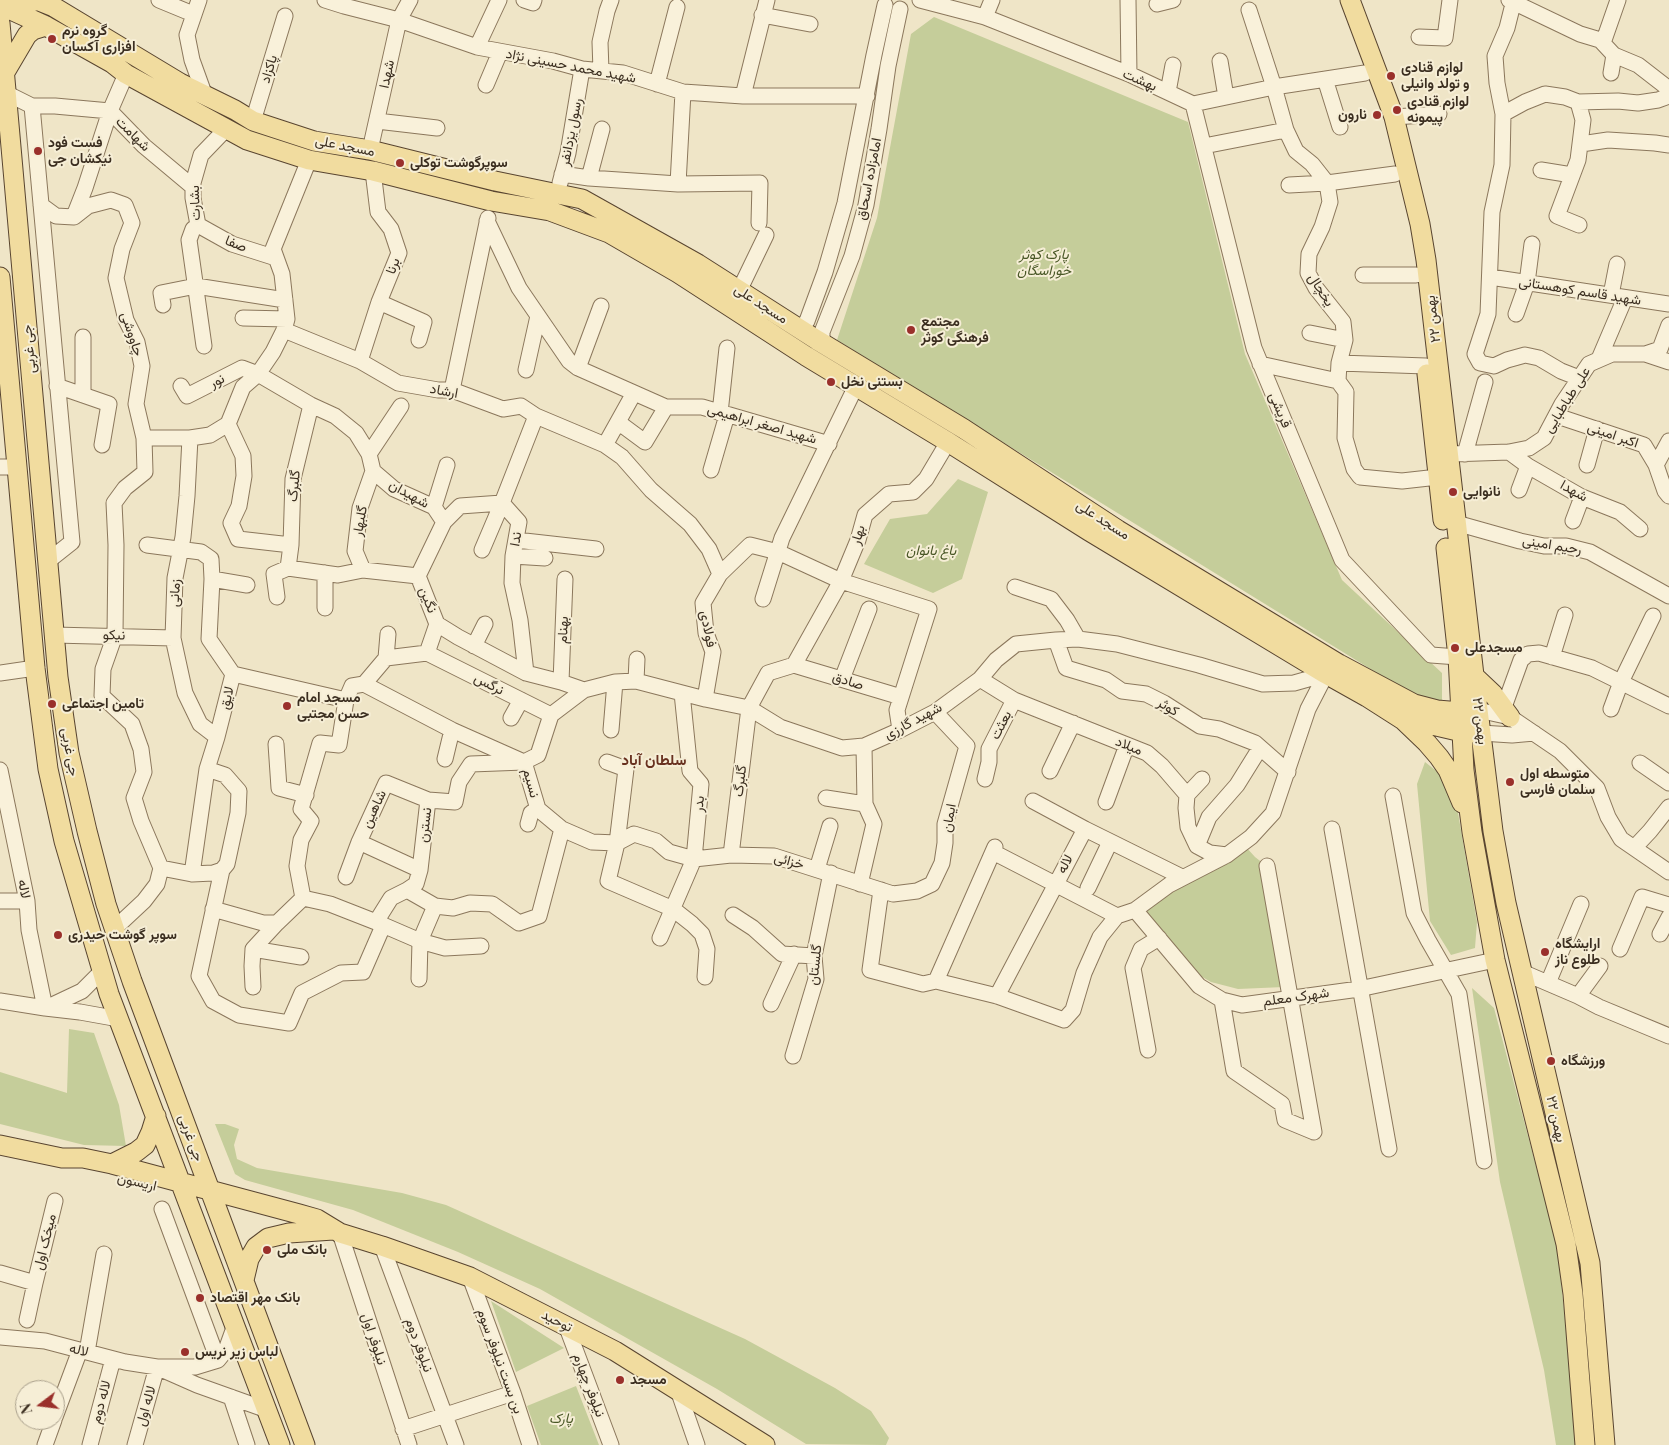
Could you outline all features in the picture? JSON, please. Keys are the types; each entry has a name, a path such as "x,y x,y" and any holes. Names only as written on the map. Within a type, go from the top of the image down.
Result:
{"main road":[{"name":"مسجد علی","path":"0,5 14,0 38,0 54,7 180,84 235,110 253,122 314,141 370,150 582,199 698,264 822,344 964,429 1114,537 1326,674 1403,720"},
{"name":"۲۲ بهمن","path":"1337,0 1382,121 1395,174 1406,193 1426,260 1457,454 1456,523 1464,668"},
{"name":"۲۲ بهمن","path":"1350,0 1394,117 1406,193 1408,227 1416,275 1438,477 1470,711 1482,733 1493,831 1506,903 1590,1263 1605,1445"},
{"name":"مسجد علی","path":"0,5 46,26 112,63 126,74 247,140 309,160 373,172 491,201 550,211 609,233 678,273 948,442 1339,664 1414,704 1437,710 1470,711"},
{"name":"جی غربی","path":"0,23 54,635 69,753 87,831 114,929 305,1445"},
{"path":"4,74 27,35 33,30 46,26"},
{"path":"458,193 463,173"},
{"name":"جی غربی","path":"0,278 9,467 48,769 64,841 102,972 280,1445"},
{"path":"1437,710 1446,702 1464,668 1493,694 1507,712"},
{"path":"1403,720 1409,701"},
{"name":"۲۲ بهمن","path":"1470,711 1462,732 1464,770 1472,832 1495,960 1568,1254 1585,1445"},
{"path":"1403,720 1432,724 1462,732 1482,733"},
{"path":"1403,720 1427,743 1448,770 1458,789 1472,832"},
{"path":"112,1164 136,1152 145,1145 156,1116"},
{"name":"اریسون","path":"0,1145 62,1158 83,1158 112,1164 212,1195"},
{"name":"اریسون","path":"62,1158 79,1168 182,1187"},
{"name":"توحید","path":"212,1195 311,1229 336,1232 382,1246 470,1277 615,1351 765,1445"},
{"path":"244,1280 249,1259 256,1247 268,1238 289,1233 336,1232"},
{"path":"1568,1254 1587,1252"}],"street":[{"path":"158,0 196,7 187,35 192,60 205,96"},
{"name":"شهید محمد حسینی نژاد","path":"325,0 399,20 477,47 553,61 582,69 623,73 683,92 743,96 867,96"},
{"name":"شهدا","path":"370,150 399,20 410,0"},
{"path":"477,47 499,0"},
{"path":"524,0 533,3 534,0"},
{"path":"601,71 600,42 611,0"},
{"path":"896,4 921,0"},
{"name":"بهشت","path":"921,0 985,17 1129,74 1193,104"},
{"path":"985,17 992,0"},
{"path":"1128,0 1129,74"},
{"path":"1157,4 1172,0"},
{"path":"1419,38 1445,38 1450,0"},
{"path":"1603,44 1618,0"},
{"path":"1579,378 1561,371 1540,358 1525,355 1494,366 1480,363 1475,354 1488,314 1492,212 1502,165 1503,114 1497,83 1495,56 1507,28 1512,1 1580,34 1600,40 1614,55 1638,65 1669,89"},
{"name":"امامزاده اسحاق","path":"799,329 807,322 825,272 845,203 867,96 896,4"},
{"name":"امامزاده اسحاق","path":"822,344 822,332 852,256 866,205 896,4"},
{"path":"657,84 677,7"},
{"path":"743,96 765,7 810,24"},
{"path":"1249,10 1286,130 1296,151 1312,164 1326,182"},
{"name":"پاکزاد","path":"253,122 285,16"},
{"path":"486,85 500,52"},
{"path":"1612,73 1614,55"},
{"path":"180,84 192,60"},
{"path":"1220,61 1226,97"},
{"path":"1168,92 1173,64"},
{"name":"رسول یزدانفر","path":"557,194 568,153 582,69"},
{"path":"1193,104 1274,87 1365,73"},
{"path":"41,205 56,216 74,217 86,188 110,111 126,74"},
{"path":"1325,79 1340,127"},
{"path":"6,92 32,106 72,542 48,561"},
{"path":"678,184 683,92"},
{"path":"1503,114 1545,94 1565,97 1578,102 1618,101 1638,103 1669,96"},
{"path":"1578,102 1583,120 1578,160 1556,216 1578,225"},
{"name":"قریشی","path":"1193,104 1254,348 1342,560 1431,655 1464,668"},
{"name":"شهامت","path":"32,106 110,111 144,146 193,187"},
{"path":"1394,117 1439,114"},
{"path":"377,121 437,128"},
{"name":"بشارت","path":"204,346 196,286 183,250 193,229 198,225 193,187 201,155 226,129"},
{"path":"589,178 602,129"},
{"path":"1204,146 1286,130"},
{"path":"1580,144 1608,140 1669,145"},
{"path":"144,438 190,438 210,435 228,424 243,387 258,374 273,352 286,324 282,274 273,249 309,160"},
{"path":"1541,170 1572,176"},
{"name":"برنا","path":"360,361 399,252 391,229 378,212 373,172"},
{"path":"562,174 589,178 678,184 760,183 763,229 739,291"},
{"path":"1289,185 1395,174"},
{"name":"یخچال","path":"1326,182 1330,202 1322,227 1309,254 1308,273 1316,288 1343,322 1345,340 1339,363 1338,381 1346,392 1345,438 1354,469 1360,477 1402,481 1438,477"},
{"name":"چاووشی","path":"74,217 88,206 111,200 125,205 132,223 122,249 116,278 126,320 137,342 142,366 136,404 144,438 145,472 125,488 114,503 116,545 115,635 103,669 102,696 132,724 141,749 144,772 134,798 141,822 161,868"},
{"path":"452,390 491,201"},
{"path":"845,203 866,205"},
{"name":"شهید اصغر ابراهیمی","path":"487,221 519,288 569,361 578,368 666,407 702,407 828,444"},
{"name":"صفا","path":"198,225 232,244 276,258"},
{"path":"1516,314 1527,282 1532,244"},
{"path":"1599,359 1618,296 1617,264"},
{"path":"1363,275 1416,275"},
{"name":"شهید قاسم کوهستانی","path":"1490,277 1669,304"},
{"path":"163,305 161,293 196,286 285,300"},
{"path":"380,302 424,322 418,340"},
{"path":"578,368 601,306"},
{"path":"526,370 538,316"},
{"path":"243,318 286,324"},
{"name":"ارشاد","path":"286,324 360,361 398,383 438,390 452,390 503,409 521,406 536,416 605,445 622,457 651,490 690,524 709,549 720,574"},
{"path":"1645,354 1660,350 1669,325"},
{"path":"1310,333 1345,340"},
{"path":"83,337 83,395"},
{"path":"711,470 724,414 727,348"},
{"name":"علی طباطبایی","path":"1457,454 1508,452 1529,448 1544,438 1562,404 1579,378 1589,364 1599,359 1612,354 1645,354 1669,362"},
{"path":"1339,363 1426,366"},
{"path":"1260,364 1338,381"},
{"name":"نور","path":"181,386 187,396 242,368 258,374"},
{"path":"258,374 311,405 335,416 356,433 369,454 373,471"},
{"path":"1457,454 1485,382"},
{"path":"57,386 109,404 102,444"},
{"path":"763,600 782,538 856,386"},
{"path":"605,445 634,393"},
{"name":"گلبرگ","path":"288,568 291,545 293,479 311,405"},
{"path":"369,454 401,406"},
{"path":"618,422 645,442 666,407"},
{"path":"482,550 536,416"},
{"name":"اکبر امینی","path":"1557,416 1644,445 1656,465 1665,491 1669,496"},
{"path":"228,424 243,456 244,476 238,506 231,523 238,539 291,545"},
{"path":"1587,466 1597,429"},
{"name":"زمانی","path":"190,438 187,496 176,578 173,638 185,693 200,724 217,737"},
{"path":"1656,465 1669,441"},
{"name":"بهار","path":"841,581 858,540 864,515 889,494 913,492 926,479 948,442"},
{"name":"شهدا","path":"1508,452 1528,466 1582,497 1620,512 1640,529"},
{"path":"434,507 447,465"},
{"path":"1520,490 1528,466"},
{"name":"شهیدان","path":"373,471 394,489 434,507 444,522"},
{"name":"گلبهار","path":"363,570 355,551 360,508 373,471"},
{"path":"1573,521 1582,497"},
{"path":"418,576 444,522 460,506 502,503"},
{"name":"ندا","path":"502,503 519,522 513,556 512,584 520,620 526,673"},
{"name":"رحیم امینی","path":"1456,523 1544,546 1566,546 1590,552 1669,596"},
{"path":"516,540 596,549"},
{"name":"لایق","path":"147,545 202,552 211,559 209,639 233,674 207,769 192,874"},
{"name":"فولادی","path":"705,699 713,652 706,632 703,603 720,574 750,545 778,552 841,581 929,609 901,697"},
{"path":"513,556 545,558"},
{"path":"277,597 274,574 288,568"},
{"name":"نگین","path":"288,568 338,575 363,570 418,576 437,624 526,673 584,690"},
{"path":"325,573 325,608"},
{"path":"212,579 247,585"},
{"name":"بهنام","path":"561,682 565,579"},
{"path":"749,708 768,673 794,665 841,581"},
{"path":"1015,587 1051,599 1067,620 1078,639"},
{"path":"842,679 869,609"},
{"path":"1552,657 1566,615"},
{"path":"1611,709 1621,682 1653,616"},
{"path":"304,898 297,866 301,840 311,820 302,809 320,743 339,745 346,700 358,685 386,658 427,653 437,624"},
{"path":"474,646 485,624"},
{"path":"386,658 388,634"},
{"name":"نیکو","path":"54,635 115,635 173,638"},
{"name":"شهید گارزی","path":"551,715 584,690 615,682 636,681 749,708 780,727 842,748 864,746 935,712 980,679 996,660 1016,644 1078,639 1117,644 1200,665 1263,684 1294,683 1326,674"},
{"name":"کوثر","path":"1056,640 1066,668 1106,680 1122,691 1146,694 1200,726 1219,729 1255,743 1288,772"},
{"name":"نرگس","path":"427,653 551,715"},
{"path":"1507,712 1521,660 1528,654 1539,653 1592,668 1669,706"},
{"path":"636,681 638,659"},
{"name":"صادق","path":"794,665 901,697"},
{"path":"0,667 0,673 35,668"},
{"path":"233,674 346,700"},
{"path":"881,890 870,970 923,984 936,981 997,996 1064,1020 1073,1010 1084,974 1100,937 1117,916 1135,910 1182,877 1227,855 1251,836 1273,813 1308,709 1326,674"},
{"name":"میلاد","path":"980,679 1014,700 1147,753 1162,766 1187,794"},
{"path":"611,730 615,682"},
{"name":"نسیم","path":"358,685 524,762 538,809 562,829 592,842 617,843 634,834 656,841 669,852 694,859"},
{"name":"بدر","path":"660,938 694,859 701,784 690,771 682,693"},
{"path":"900,730 897,710 901,697"},
{"path":"511,718 521,700"},
{"name":"بعثت","path":"985,779 989,762 989,749 1014,700"},
{"name":"گلبرگ","path":"731,855 749,708"},
{"path":"1470,711 1507,712 1560,751 1596,788 1608,817 1621,839 1669,872"},
{"name":"ایمان","path":"881,890 893,894 917,891 932,884 942,863 945,824 967,746 935,712"},
{"path":"524,762 538,755 551,715"},
{"path":"1050,771 1073,723"},
{"path":"445,759 452,730"},
{"path":"1482,733 1512,735 1534,733"},
{"path":"276,744 279,788 306,794"},
{"path":"1106,802 1127,745"},
{"path":"860,884 874,824 865,804 864,746"},
{"path":"1197,846 1209,817 1237,785 1260,748"},
{"name":"نسترن","path":"213,909 199,976 213,1001 239,1014 289,1023 302,993 341,973 363,972 391,898 416,884 420,870 428,800 455,802 459,782 471,764 524,762"},
{"path":"607,762 626,769 617,843 608,881 673,909 702,934 707,949 705,977"},
{"path":"1640,762 1669,783"},
{"path":"207,769 225,775 239,791 238,813 233,840 227,864 222,870 213,909 262,923 277,923"},
{"name":"لاله","path":"0,770 27,901 29,930 45,1008"},
{"path":"1202,778 1187,794 1188,827 1197,846 1210,853 1227,855"},
{"name":"شاهین","path":"346,877 359,842 386,783 428,800"},
{"path":"1392,796 1414,913 1459,994 1484,1161"},
{"path":"826,798 865,804"},
{"path":"1033,801 1084,829 1182,877"},
{"path":"1635,848 1669,807"},
{"path":"528,824 531,813 538,809"},
{"name":"گلستان","path":"792,1056 816,979 814,956 830,826"},
{"path":"407,890 435,906 453,908 470,903 492,904 519,923 539,916 562,829"},
{"name":"لاله","path":"997,996 1084,829"},
{"path":"1332,829 1389,1149"},
{"path":"359,842 420,870"},
{"path":"1088,888 1110,842"},
{"path":"936,981 994,849 1117,916"},
{"name":"خزائی","path":"694,859 731,855 774,856 881,890"},
{"path":"1222,1000 1234,1071 1282,1104 1285,1120 1314,1132 1267,866"},
{"path":"114,929 144,901 157,884 161,868 192,874 213,873 222,870"},
{"path":"1620,949 1642,897 1669,905"},
{"path":"254,987 253,949 304,898"},
{"path":"304,898 330,904 420,942 445,948 481,946"},
{"path":"0,902 27,901"},
{"path":"1548,983 1580,904"},
{"path":"418,979 420,942 435,906"},
{"name":"شهرک معلم","path":"1135,910 1199,986 1222,1000 1242,1005 1360,989 1495,960"},
{"path":"733,915 753,928 782,954 814,956"},
{"path":"1660,934 1669,917"},
{"path":"1148,1050 1133,968 1141,949 1158,938"},
{"path":"253,949 301,957"},
{"path":"771,1004 794,954"},
{"path":"1578,996 1600,966"},
{"path":"45,1008 82,991 102,972"},
{"path":"1522,972 1669,1036"},
{"path":"0,1001 119,1019"},
{"name":"میخک اول","path":"27,1320 55,1201"},
{"path":"162,1209 218,1360"},
{"name":"نیلوفر اول","path":"336,1232 409,1445"},
{"name":"نیلوفر دوم","path":"382,1246 456,1445"},
{"path":"65,1393 83,1351 104,1254"},
{"path":"0,1273 35,1283"},
{"name":"بن بست نیلوفر سوم","path":"470,1277 530,1445"},
{"path":"157,1367 195,1367 218,1360 226,1350 235,1325"},
{"name":"نیلوفر چهارم","path":"566,1325 611,1445"},
{"name":"لاله","path":"0,1337 45,1342 113,1359 157,1367"},
{"name":"لاله دوم","path":"90,1445 113,1359"},
{"path":"157,1367 197,1385 267,1410"},
{"name":"لاله اول","path":"135,1445 157,1367"},
{"path":"678,1390 697,1445"},
{"path":"403,1429 513,1393"},
{"path":"231,1397 247,1445"},
{"path":"44,1445 50,1430"}],"green space":[{"name":"پارک کوثر خوراسگان","path":"934,17 1188,122 1245,354 1342,580 1442,673 1442,701 1411,694 837,340 877,218 911,34"},
{"name":"باغ بانوان","path":"958,479 988,492 962,579 933,593 864,564 890,519 927,514"},
{"path":"1425,762 1439,773 1458,813 1477,922 1475,948 1451,955 1430,921 1417,784"},
{"path":"1246,847 1264,864 1284,987 1238,989 1211,982 1192,971 1144,910"},
{"path":"1472,988 1494,1008 1557,1245 1576,1419 1577,1445 1556,1445 1544,1370 1500,1182"},
{"path":"69,1029 94,1033 119,1105 126,1146 84,1145 0,1124 0,1072 67,1093"},
{"path":"215,1124 225,1124 239,1129 234,1145 237,1159 257,1168 402,1193 446,1205 745,1339 835,1388 871,1411 889,1438 886,1445 806,1444 717,1389 540,1289 458,1252 353,1210 245,1180 235,1174"},
{"path":"491,1301 564,1348 516,1372"},
{"name":"پارک","path":"576,1386 599,1445 541,1445 527,1406"}],"place":[{"name":"گروه نرم افزاری آکسان","path":"52,39"},
{"name":"لوازم قنادی و تولد وانیلی","path":"1391,76"},
{"name":"لوازم قنادی پیمونه","path":"1397,110"},
{"name":"نارون","path":"1377,115"},
{"name":"فست فود نیکشان جی","path":"38,151"},
{"name":"سوپرگوشت توکلی","path":"400,163"},
{"name":"مجتمع فرهنگی کوثر","path":"911,330"},
{"name":"بستنی نخل","path":"831,382"},
{"name":"نانوایی","path":"1453,492"},
{"name":"مسجدعلی","path":"1455,648"},
{"name":"تامین اجتماعی","path":"52,704"},
{"name":"مسجد امام حسن مجتبی","path":"287,706"},
{"name":"متوسطه اول سلمان فارسی","path":"1510,782"},
{"name":"سوپر گوشت حیدری","path":"58,935"},
{"name":"ارایشگاه طلوع ناز","path":"1545,952"},
{"name":"ورزشگاه","path":"1551,1061"},
{"name":"بانک ملی","path":"267,1250"},
{"name":"بانک مهر اقتصاد","path":"200,1298"},
{"name":"لباس زیر نریس","path":"185,1352"},
{"name":"مسجد","path":"620,1380"}],"district":[{"name":"سلطان آباد","path":"654,760"}]}
